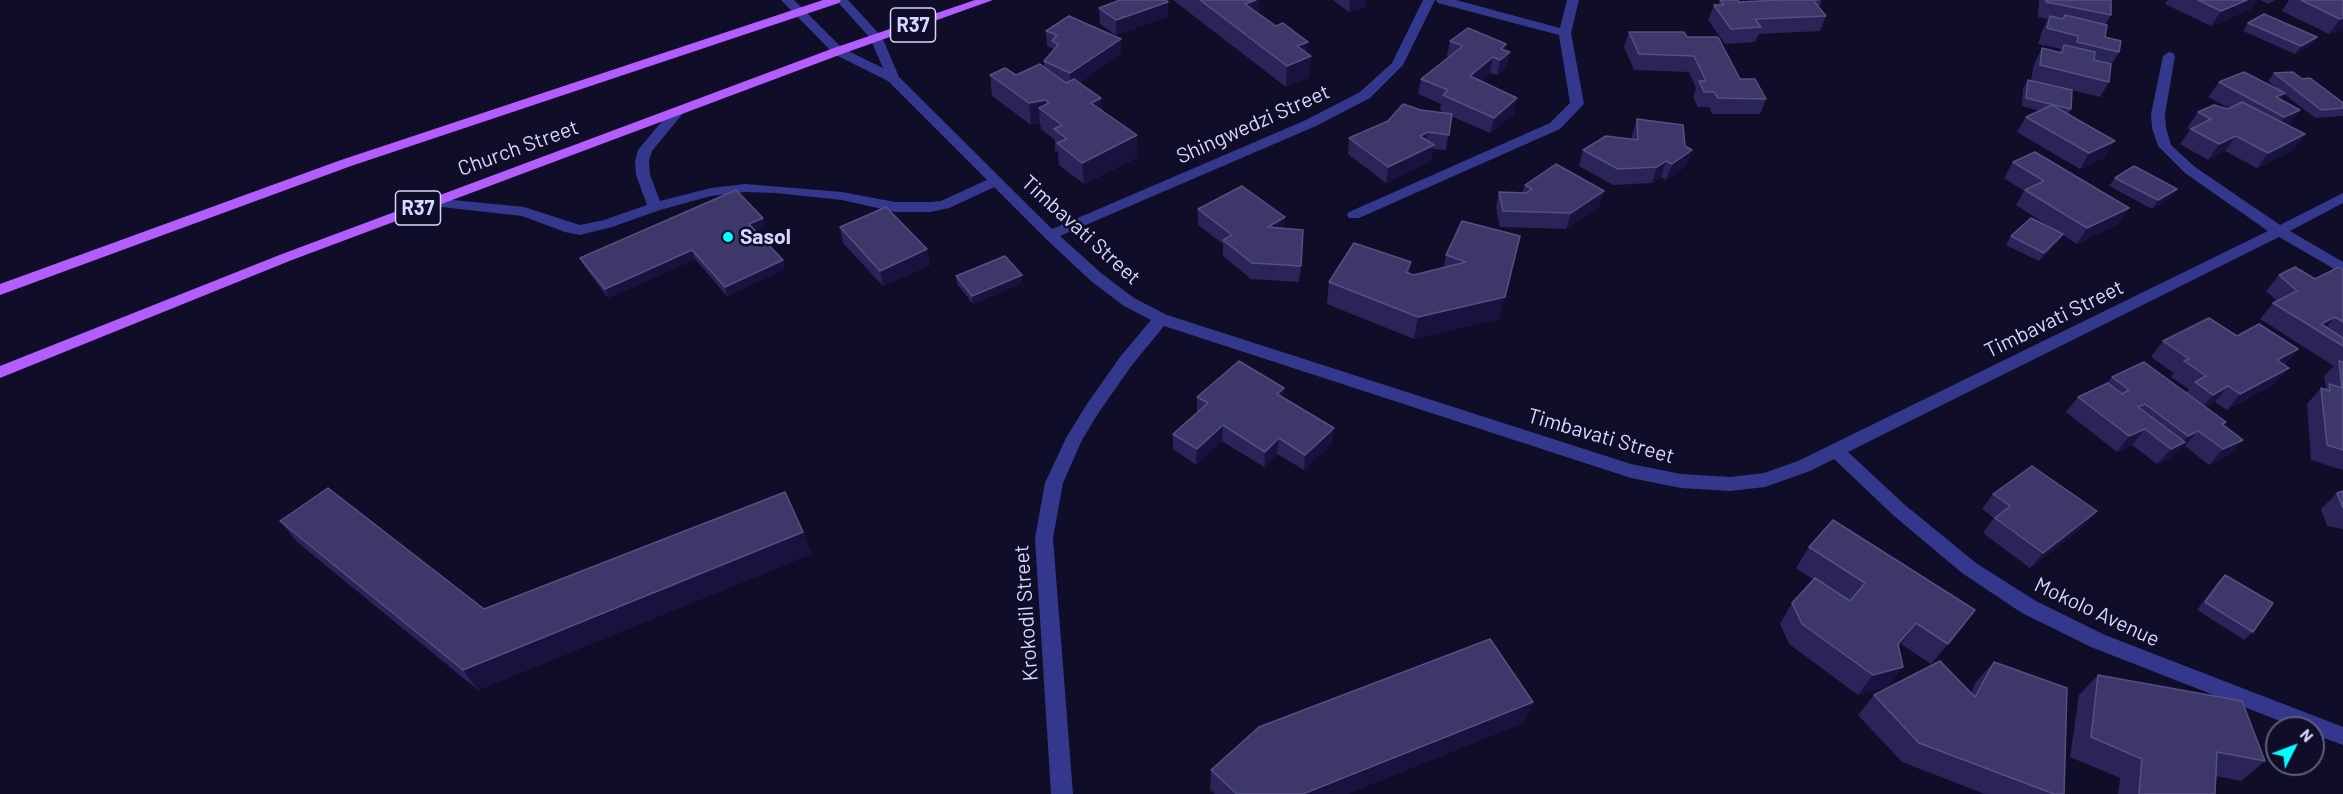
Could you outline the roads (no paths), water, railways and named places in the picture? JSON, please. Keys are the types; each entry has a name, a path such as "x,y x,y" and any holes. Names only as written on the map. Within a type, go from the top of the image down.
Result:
{"main road":[{"name":"Church Street","path":"0,290 346,163 835,0"},
{"name":"Church Street","path":"0,372 287,257 876,37 987,0"}],"street":[{"name":"Timbavati Street","path":"787,0 838,51 893,78 1050,235 1112,290 1129,302 1161,319 1631,471 1681,481 1730,484 1765,480 1837,452 1929,403 2279,231 2343,197"},
{"name":"Timbavati Street","path":"842,0 876,37 893,78"},
{"name":"Shingwedzi Street","path":"1050,235 1311,123 1365,95 1397,64 1429,0"},
{"path":"1442,0 1565,33"},
{"path":"1354,215 1555,126 1577,104 1565,33 1573,0"},
{"path":"2169,56 2158,114 2159,129 2165,146 2190,170 2279,231 2343,269"},
{"path":"655,207 643,175 642,161 645,150 677,112"},
{"path":"433,202 524,212 580,230 711,192 744,188 842,196 895,207 930,207 944,205 996,181"},
{"name":"Krokodil Street","path":"1062,794 1044,538 1054,483 1074,438 1093,408 1126,361 1161,319"},
{"name":"Mokolo Avenue","path":"1837,452 1899,510 1969,568 2028,608 2098,641 2343,736"}],"place":[{"name":"Sasol","path":"728,237"}]}
